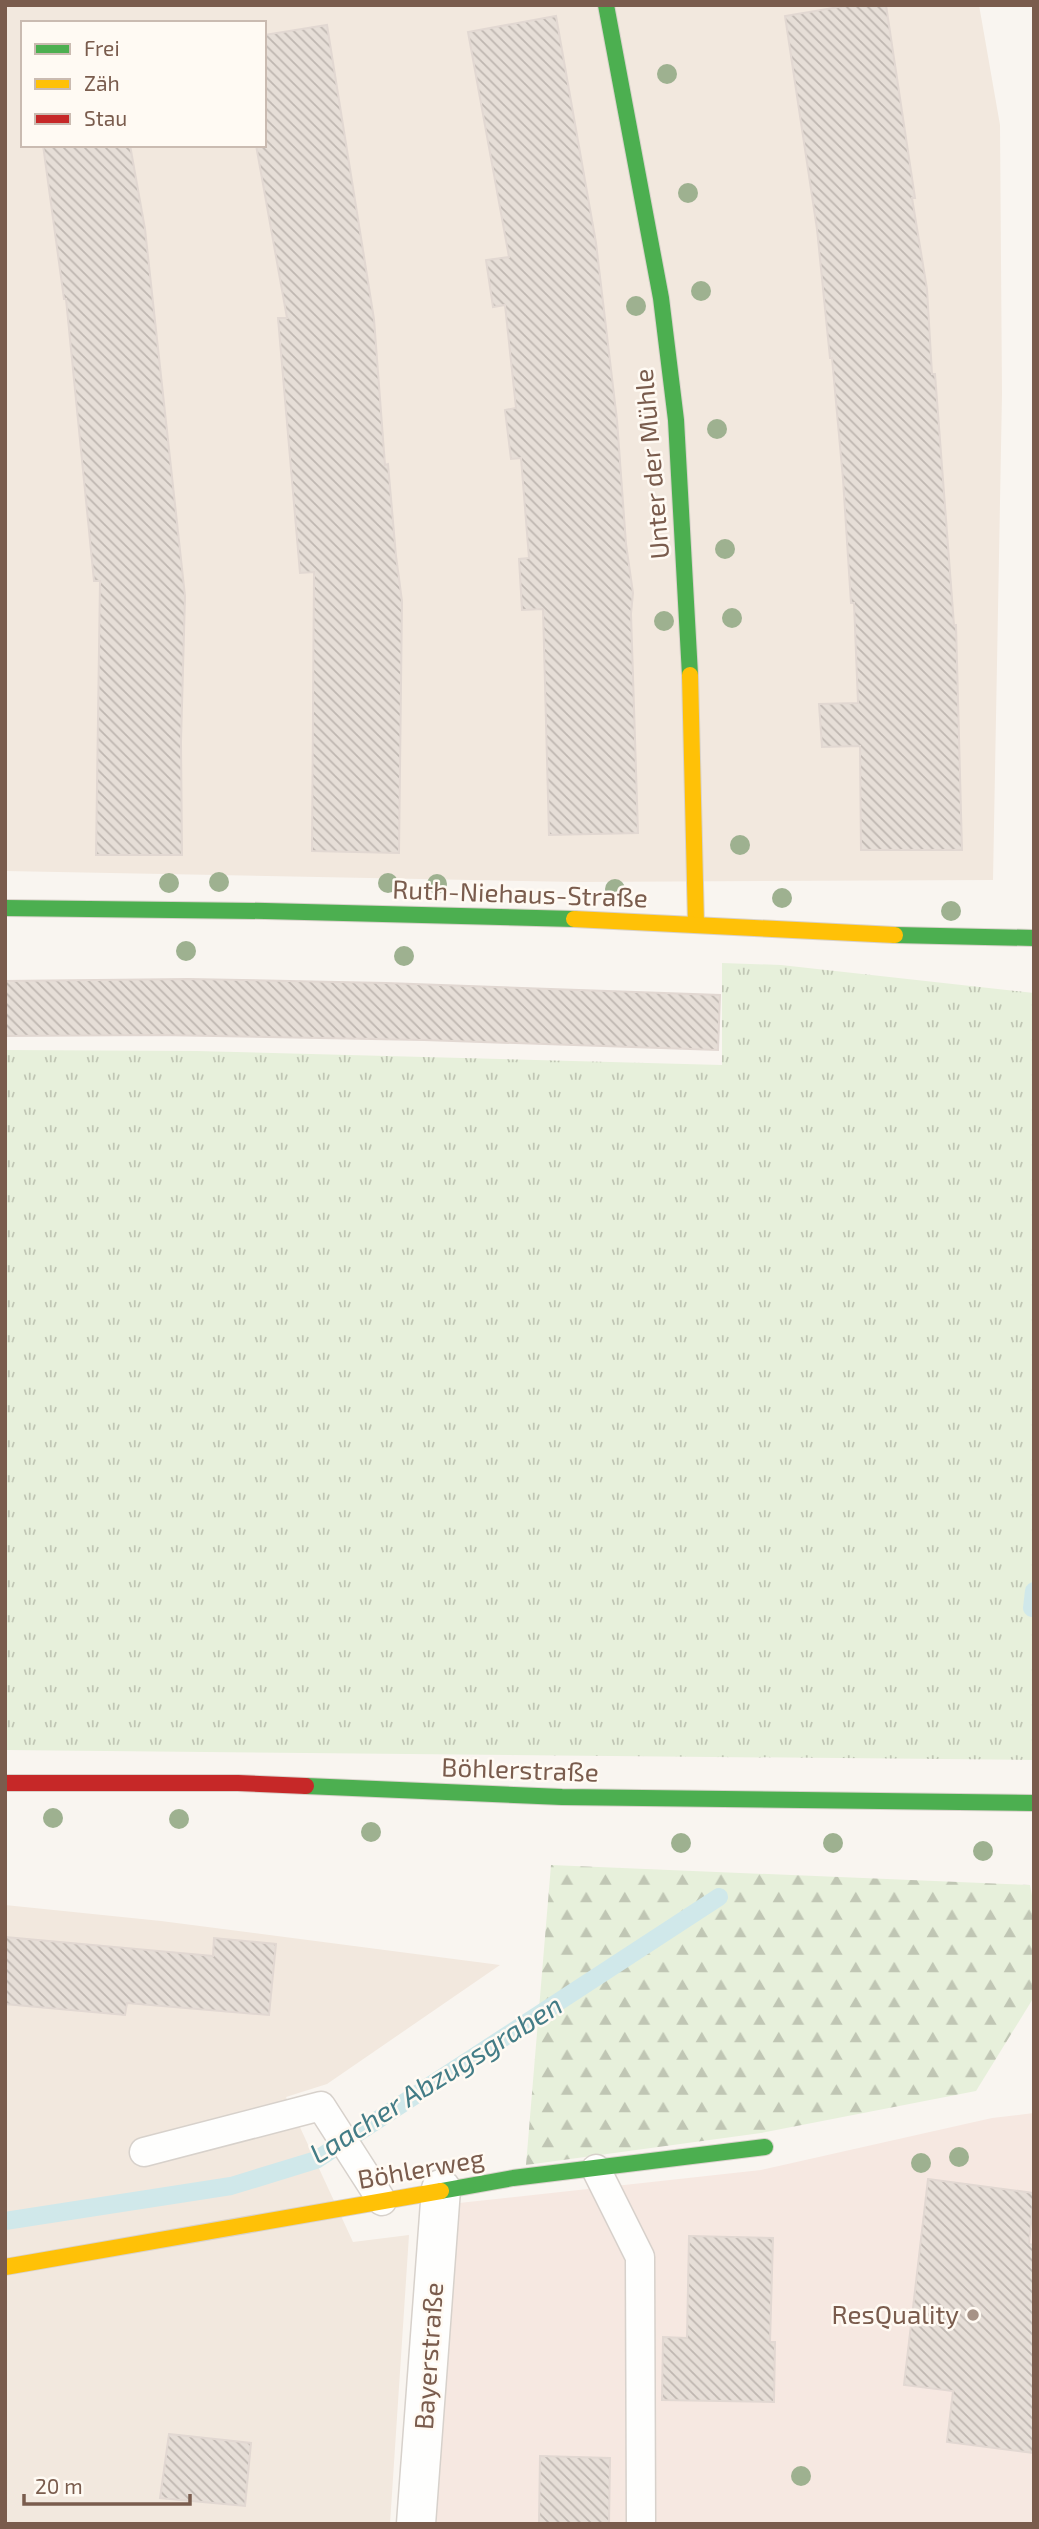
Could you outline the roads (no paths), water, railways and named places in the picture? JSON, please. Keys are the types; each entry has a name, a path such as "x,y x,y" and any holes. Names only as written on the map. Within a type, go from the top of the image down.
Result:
{"street":[{"name":"Unter der Mühle","path":"606,5 662,298 676,420 688,617 696,924"},
{"name":"Ruth-Niehaus-Straße","path":"5,908 177,909 696,924 977,939 1034,937"},
{"name":"Böhlerstraße","path":"5,1783 238,1783 562,1797 1034,1803"},
{"name":"Böhlerweg","path":"5,2267 441,2189 765,2147"},
{"name":"Bayerstraße","path":"416,2524 441,2189"}],"lane":[{"path":"144,2152 321,2106 382,2201"},
{"path":"596,2169 640,2257 641,2524"}],"waterway":[{"path":"1032,1608 1034,1591"},
{"name":"Laacher Abzugsgraben","path":"5,2221 231,2186 316,2160 719,1897"}],"place":[{"name":"ResQuality","path":"973,2315"}]}
